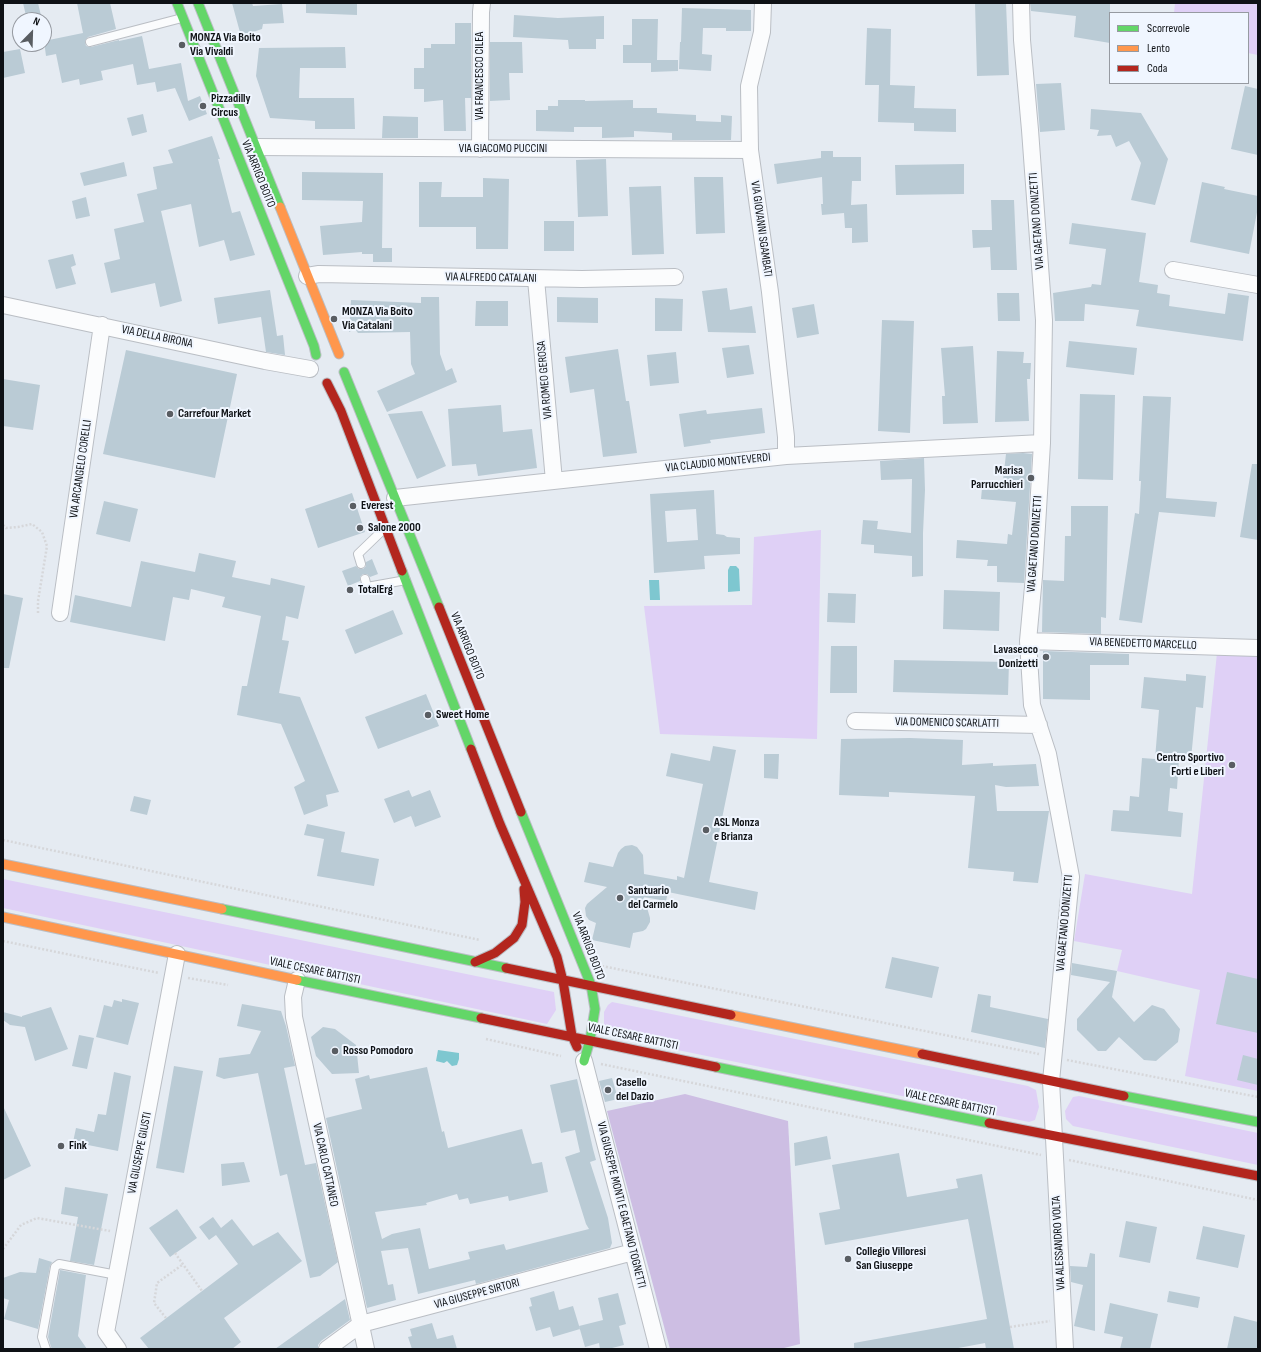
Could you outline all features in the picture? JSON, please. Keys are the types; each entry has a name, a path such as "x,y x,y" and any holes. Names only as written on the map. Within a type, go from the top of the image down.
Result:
{"main road":[{"name":"VIA ARRIGO BOITO","path":"177,3 314,346 317,373 341,411 500,824 557,958 563,981 572,1036 584,1061"},
{"name":"VIA ARRIGO BOITO","path":"198,3 339,354"},
{"path":"331,350 339,354 345,364 342,377 336,382 317,373 320,352 331,350"},
{"name":"VIA ARRIGO BOITO","path":"344,372 592,985 594,1009 590,1040 584,1061"},
{"path":"3,864 563,981 592,985 1050,1081 1258,1122"},
{"path":"475,962 495,953 506,945 514,938 522,925 525,902 524,886 518,864"},
{"name":"VIALE CESARE BATTISTI","path":"3,917 298,980 1053,1136 1258,1176"}],"street":[{"name":"VIA FRANCESCO CILEA","path":"480,149 480,12 482,3"},
{"name":"VIA GIOVANNI SGAMBATI","path":"763,3 762,32 749,86 750,150 770,292 786,437 786,456"},
{"name":"VIA GAETANO DONIZETTI","path":"1022,3 1022,40 1044,320 1042,443 1034,576 1028,641 1032,705 1048,754 1071,877 1050,1081 1053,1136"},
{"name":"VIA GIACOMO PUCCINI","path":"255,147 750,150"},
{"path":"1173,270 1258,285"},
{"name":"VIA ALFREDO CATALANI","path":"307,276 319,274 536,279 675,277"},
{"name":"VIA ROMEO GEROSA","path":"536,279 554,481"},
{"name":"VIA DELLA BIRONA","path":"3,305 102,325 317,373"},
{"name":"VIA ARCANGELO CORELLI","path":"60,613 102,325"},
{"name":"VIA CLAUDIO MONTEVERDI","path":"395,498 786,456 1042,443"},
{"name":"VIA BENEDETTO MARCELLO","path":"1028,641 1258,648"},
{"name":"VIA DOMENICO SCARLATTI","path":"855,721 1039,725"},
{"name":"VIA GIUSEPPE GIUSTI","path":"118,1349 106,1332 177,954"},
{"name":"VIA CARLO CATTANEO","path":"298,980 293,996 294,1017 366,1349"},
{"name":"VIA GIUSEPPE MONTI E GAETANO TOGNETTI","path":"584,1061 658,1349"},
{"name":"VIA ALESSANDRO VOLTA","path":"1053,1136 1065,1349"},
{"name":"VIA GIUSEPPE SIRTORI","path":"327,1349 361,1324 633,1252"}],"lane":[{"path":"90,42 183,18"},
{"path":"361,564 358,554 386,528"},
{"path":"365,579 367,587 407,580"},
{"path":"46,1349 42,1337 55,1267 59,1264 117,1275"}],"path":[{"path":"3,526 6,528 32,524 42,532 47,546 38,600 38,614"},
{"path":"3,840 483,940"},
{"path":"582,962 1258,1097"},
{"path":"584,1061 1258,1200"},
{"path":"3,1248 21,1225 37,1218 107,1230"},
{"path":"175,1253 182,1265 202,1291"},
{"path":"166,1318 154,1303 157,1283 182,1265"},
{"path":"1010,1327 1052,1321"}],"shaded area":[{"path":"1175,3 1258,3 1258,55 1249,53 1249,12 1174,12"},
{"path":"821,530 817,739 660,734 644,606 752,605 754,537"},
{"name":"Centro Sportivo Forti e Liberi","path":"1217,653 1258,655 1258,1091 1185,1076 1200,990 1117,971 1122,950 1074,941 1085,874 1192,894"},
{"path":"3,879 554,992 556,1010 547,1024 3,908"},
{"path":"612,1002 1028,1086 1036,1090 1039,1107 1035,1120 1029,1122 614,1037 604,1030 604,1012 608,1005"},
{"path":"685,1094 788,1121 800,1344 780,1349 670,1349 607,1111"},
{"path":"1079,1096 1258,1133 1258,1165 1073,1126 1066,1119 1065,1111 1073,1097"}],"water":[{"path":"730,566 736,566 739,569 740,591 728,592 728,570"},
{"path":"649,580 659,580 660,600 650,600"},
{"path":"438,1050 459,1053 457,1065 452,1066 447,1061 444,1063 436,1061"}],"building":[{"path":"23,3 38,3 40,12 25,12"},
{"path":"77,3 110,3 116,29 88,37 85,41 86,46 91,47 142,36 149,69 181,63 188,101 200,96 207,114 189,121 175,88 157,92 155,82 137,85 133,64 101,71 103,80 80,85 79,79 62,83 56,54 46,56 45,52 52,52 52,39 83,33"},
{"path":"232,3 252,3 253,6 282,4 284,23 263,24 262,29 241,36"},
{"path":"306,3 357,3 357,15 306,13"},
{"path":"975,3 1006,3 1009,75 977,76"},
{"path":"1030,3 1110,3 1109,43 1074,37 1076,16 1031,11"},
{"path":"682,8 751,10 751,31 726,31 726,28 703,28 702,54 712,55 711,71 679,69"},
{"path":"514,15 558,18 604,16 604,39 596,39 596,49 569,49 568,40 513,37"},
{"path":"632,19 658,19 657,60 678,60 678,71 651,72 651,63 623,63 623,45 632,45"},
{"path":"455,23 471,23 471,98 465,98 466,131 444,131 443,100 424,102 424,89 414,89 414,68 424,68 424,48 431,48 431,44 455,44"},
{"path":"867,28 891,29 890,85 915,86 914,108 956,109 956,132 914,131 914,123 878,122 879,85 865,85"},
{"path":"490,42 522,42 523,73 509,73 510,100 490,101"},
{"path":"345,47 346,68 300,68 299,98 354,98 355,129 315,129 315,121 270,118 256,76 259,48"},
{"path":"12,50 12,52 21,52 25,73 3,78 3,52"},
{"path":"1061,83 1065,130 1040,132 1036,84"},
{"path":"1245,86 1258,89 1258,155 1231,149"},
{"path":"558,100 633,100 633,108 657,108 657,113 696,115 696,121 721,122 721,115 732,116 731,140 672,140 672,133 634,131 634,137 602,138 602,127 574,127 574,132 536,131 536,110 548,110 548,106 558,106"},
{"path":"1091,109 1141,113 1168,159 1155,205 1131,200 1141,163 1129,141 1116,147 1111,135 1097,136 1099,130 1090,129"},
{"path":"143,114 147,132 132,136 127,118"},
{"path":"383,116 418,117 418,138 382,138"},
{"path":"212,136 220,159 218,159 232,213 240,211 255,255 230,261 224,240 199,247 191,204 161,211 182,301 160,307 155,283 111,293 104,263 120,259 114,229 144,222 137,194 157,189 153,167 173,163 168,150"},
{"path":"821,151 833,151 833,157 861,157 861,181 852,181 851,205 867,204 868,242 852,243 852,228 845,228 844,213 822,215 822,177 777,184 774,164 821,158"},
{"path":"606,159 608,216 578,217 576,160"},
{"path":"124,162 127,176 84,186 80,173"},
{"path":"964,164 964,194 896,195 895,165"},
{"path":"302,172 383,173 382,248 392,248 392,262 373,262 373,254 362,254 362,252 323,255 320,226 362,222 363,201 302,200"},
{"path":"694,177 723,177 725,233 696,234"},
{"path":"483,178 509,179 508,249 476,249 476,227 419,227 419,182 442,182 441,197 483,197"},
{"path":"1202,182 1225,187 1224,189 1258,196 1258,207 1249,254 1190,242"},
{"path":"661,186 664,254 632,255 629,187"},
{"path":"86,197 90,216 76,219 72,201"},
{"path":"991,200 1014,200 1017,270 991,270 990,247 973,248 972,230 992,230"},
{"path":"544,221 574,221 574,251 544,251"},
{"path":"1072,223 1146,233 1139,282 1158,285 1157,293 1170,295 1169,306 1225,314 1228,293 1249,296 1243,341 1136,326 1139,310 1085,304 1084,321 1055,321 1053,293 1091,287 1092,284 1101,285 1106,249 1069,244"},
{"path":"73,254 76,265 71,267 76,284 56,289 48,260"},
{"path":"727,288 730,310 752,306 756,333 708,332 702,291"},
{"path":"270,290 277,336 283,335 285,355 266,352 261,317 218,324 214,298"},
{"path":"997,293 1019,293 1020,321 998,321"},
{"path":"421,297 439,297 440,354 446,371 452,368 457,382 387,412 377,391 415,374 411,364 410,332 358,333 355,329 349,332 351,300 421,303"},
{"path":"557,297 598,298 598,323 557,322"},
{"path":"655,298 683,299 682,331 655,331"},
{"path":"476,301 508,301 508,326 475,326"},
{"path":"814,304 819,334 797,338 792,308"},
{"path":"882,320 914,321 910,433 878,431"},
{"path":"1069,341 1137,348 1134,375 1066,367"},
{"path":"749,345 754,374 727,378 722,348"},
{"path":"973,346 978,423 943,424 942,396 945,396 941,348"},
{"path":"618,349 626,401 629,401 637,453 603,457 594,389 570,393 565,357"},
{"name":"Carrefour Market","path":"126,350 237,374 215,478 103,454"},
{"path":"997,351 1024,352 1023,363 1031,363 1030,379 1027,379 1029,421 995,422"},
{"path":"676,352 679,383 650,386 647,355"},
{"path":"3,379 40,385 33,430 3,426"},
{"path":"1080,394 1115,395 1113,480 1078,479"},
{"path":"1143,396 1171,397 1166,498 1217,502 1215,517 1159,512 1142,623 1119,620 1135,513 1139,514"},
{"path":"501,405 503,432 532,429 537,468 478,476 476,464 452,466 448,409"},
{"path":"762,408 765,433 710,440 711,443 684,447 679,414 706,410 707,414"},
{"path":"422,411 446,466 417,479 388,414"},
{"path":"1006,454 1032,454 1024,583 997,582 997,566 987,566 988,560 956,558 957,540 1007,544 1008,534 1012,535 1016,502 981,499 982,488 1002,489"},
{"path":"924,458 925,490 923,576 912,577 912,556 874,553 874,545 861,544 863,520 878,521 877,529 911,533 912,479 881,480 880,461"},
{"path":"1252,464 1258,464 1258,540 1240,537"},
{"path":"714,490 716,534 740,538 740,554 704,556 705,569 654,573 650,494","holes":["696,509 698,540 667,542 665,511"]},
{"path":"352,493 365,532 318,548 305,509"},
{"path":"104,501 138,509 130,542 96,534"},
{"path":"1071,506 1108,506 1106,618 1101,617 1101,634 1042,632 1043,580 1064,581 1065,536 1071,536"},
{"path":"199,553 236,561 232,577 270,585 271,578 305,586 298,619 286,616 282,640 289,641 279,693 300,697 339,792 326,795 328,806 304,815 294,787 305,781 281,724 237,715 242,686 247,686 261,616 222,607 225,597 191,589 189,600 173,597 165,641 70,622 75,595 131,607 141,561 195,572"},
{"path":"372,559 378,574 370,577 367,574 363,574 360,577 360,581 348,586 342,571 356,566 359,569 363,569 366,566 366,562"},
{"path":"944,590 1000,592 999,631 943,629"},
{"path":"828,593 856,594 855,623 827,622"},
{"path":"3,594 23,598 9,668 3,668"},
{"path":"393,610 403,634 355,654 345,630"},
{"path":"831,646 857,646 857,693 830,693"},
{"path":"1043,651 1129,654 1129,665 1090,665 1090,700 1043,699"},
{"path":"894,660 1009,662 1008,695 893,692"},
{"path":"1186,674 1206,676 1203,708 1196,707 1191,759 1179,758 1177,789 1170,788 1168,811 1183,813 1181,837 1111,831 1113,810 1129,811 1130,796 1139,797 1142,758 1155,759 1159,710 1141,708 1144,677 1186,681"},
{"path":"426,694 439,726 378,749 365,717"},
{"path":"910,738 963,740 962,765 993,763 993,766 1036,764 1039,786 1006,787 995,785 997,811 1049,811 1038,883 1013,881 1014,872 968,868 975,796 889,792 889,797 839,795 841,739"},
{"path":"713,746 736,750 709,882 758,892 755,910 668,892 666,901 644,897 650,922 643,931 633,933 630,948 592,940 596,923 589,920 586,916 585,908 587,904 607,887 584,882 589,862 613,867 621,849 625,846 632,845 637,847 643,855 644,874 677,880 677,876 684,878 703,784 666,776 671,753 710,761"},
{"path":"764,754 779,754 778,779 764,778"},
{"path":"409,790 412,797 430,790 441,817 415,827 411,816 394,823 384,799"},
{"path":"134,796 151,800 147,815 130,811"},
{"path":"307,824 345,832 341,852 379,859 374,886 317,876 324,839 304,835"},
{"path":"892,957 939,967 932,998 885,988"},
{"path":"1072,963 1117,971 1112,997 1134,1022 1152,1005 1164,1009 1180,1029 1178,1042 1156,1061 1144,1060 1119,1037 1106,1051 1098,1051 1077,1030 1077,1019 1110,982 1071,975"},
{"path":"1227,972 1258,979 1258,1033 1216,1024"},
{"path":"978,994 991,996 990,1007 1048,1019 1045,1048 971,1032"},
{"path":"122,999 139,1003 128,1045 96,1037 104,1005 112,1007 114,1000 122,1002"},
{"path":"242,1004 281,1011 286,1026 295,1066 284,1068 305,1165 316,1163 338,1262 320,1276 310,1278 287,1174 280,1176 258,1073 224,1079 216,1076 219,1058 250,1054 261,1031 237,1026"},
{"path":"51,1007 68,1049 35,1061 25,1027 10,1025 3,1020 3,1012 22,1017"},
{"name":"Rosso Pomodoro","path":"323,1027 335,1029 356,1045 359,1073 332,1074 316,1056 311,1037"},
{"path":"79,1035 94,1038 87,1069 72,1066"},
{"path":"1243,1055 1258,1059 1258,1085 1237,1080"},
{"path":"174,1066 203,1071 184,1173 156,1168"},
{"path":"427,1067 442,1132 444,1131 448,1148 522,1129 532,1164 542,1162 548,1192 509,1201 508,1196 470,1204 468,1198 459,1200 457,1194 426,1203 427,1205 375,1212 382,1239 392,1234 420,1228 429,1269 470,1259 468,1252 504,1244 506,1250 589,1229 586,1224 565,1157 580,1152 575,1130 561,1133 550,1085 577,1079 596,1160 590,1162 608,1218 612,1243 610,1248 476,1284 475,1280 418,1294 408,1248 381,1251 388,1285 393,1284 396,1300 367,1308 326,1118 362,1109 355,1079 369,1075 370,1079"},
{"path":"114,1072 131,1076 118,1151 73,1142 76,1128 94,1132 98,1114 106,1115"},
{"name":"Casello del Dazio","path":"612,1078 618,1099 605,1102 599,1081"},
{"path":"3,1106 31,1166 3,1180"},
{"path":"827,1136 831,1159 795,1166 794,1143"},
{"path":"899,1153 907,1197 958,1188 956,1179 982,1174 1014,1349 986,1349 985,1343 953,1349 854,1349 854,1343 987,1319 968,1219 825,1245 819,1213 840,1209 832,1165"},
{"path":"244,1162 250,1182 222,1186 221,1164"},
{"path":"65,1187 108,1194 94,1265 70,1261 78,1217 61,1214"},
{"path":"177,1209 197,1238 170,1257 149,1228"},
{"path":"213,1217 221,1228 232,1219 253,1246 278,1232 302,1261 224,1318 241,1342 232,1349 149,1349 140,1338 238,1264 216,1235 209,1240 199,1227"},
{"path":"1126,1221 1157,1227 1150,1263 1119,1257"},
{"path":"1203,1226 1245,1235 1238,1268 1196,1259"},
{"path":"1090,1253 1095,1254 1095,1331 1074,1326 1083,1285 1071,1282 1070,1266 1087,1267"},
{"path":"39,1258 52,1262 38,1329 4,1319 9,1300 3,1298 3,1278 20,1272 36,1273"},
{"path":"60,1270 86,1275 78,1336 87,1349 52,1349 51,1347 48,1337"},
{"path":"554,1291 559,1310 573,1306 580,1329 553,1337 550,1327 536,1331 529,1307 532,1306 530,1298"},
{"path":"1169,1291 1200,1297 1198,1308 1167,1302"},
{"path":"618,1293 626,1324 619,1326 624,1345 608,1349 600,1349 599,1343 585,1347 579,1326 603,1320 598,1298"},
{"path":"345,1299 350,1320 321,1341 318,1345 318,1349 275,1349"},
{"path":"1110,1303 1158,1314 1150,1349 1120,1349 1123,1337 1104,1333"},
{"path":"1234,1316 1258,1322 1258,1349 1227,1349"},
{"path":"432,1323 437,1339 453,1335 457,1349 412,1349 408,1337 412,1336 410,1329"}],"traffic: fast":[{"path":"177,3 314,346 316,355"},
{"path":"198,3 280,207"},
{"path":"344,372 439,607"},
{"path":"402,571 471,749"},
{"path":"521,812 591,985 595,1009 590,1040 584,1061"},
{"path":"222,909 506,968"},
{"path":"297,980 481,1018"},
{"path":"716,1067 989,1123"},
{"path":"1124,1096 1258,1122"}],"traffic: slow":[{"path":"280,207 339,354"},
{"path":"3,864 222,909"},
{"path":"3,917 297,980"},
{"path":"731,1015 922,1054"}],"traffic: jam":[{"path":"327,383 341,411 402,571"},
{"path":"439,607 521,812"},
{"path":"471,749 500,824 557,957 563,981 572,1036 577,1047"},
{"path":"475,962 495,953 514,938 522,925 525,902 524,889"},
{"path":"506,968 731,1015"},
{"path":"481,1018 716,1067"},
{"path":"922,1054 1124,1096"},
{"path":"989,1123 1258,1176"}],"place":[{"name":"MONZA Via Boito Via Vivaldi","path":"182,45"},
{"name":"Pizzadilly Circus","path":"203,106"},
{"name":"MONZA Via Boito Via Catalani","path":"334,319"},
{"name":"Carrefour Market","path":"170,414"},
{"name":"Marisa Parrucchieri","path":"1031,478"},
{"name":"Everest","path":"353,506"},
{"name":"Salone 2000","path":"360,528"},
{"name":"TotalErg","path":"350,590"},
{"name":"Lavasecco Donizetti","path":"1046,657"},
{"name":"Sweet Home","path":"428,715"},
{"name":"Centro Sportivo Forti e Liberi","path":"1232,765"},
{"name":"ASL Monza e Brianza","path":"706,830"},
{"name":"Santuario del Carmelo","path":"620,898"},
{"name":"Rosso Pomodoro","path":"335,1051"},
{"name":"Casello del Dazio","path":"608,1090"},
{"name":"Fink","path":"61,1146"},
{"name":"Collegio Villoresi San Giuseppe","path":"848,1259"}]}
